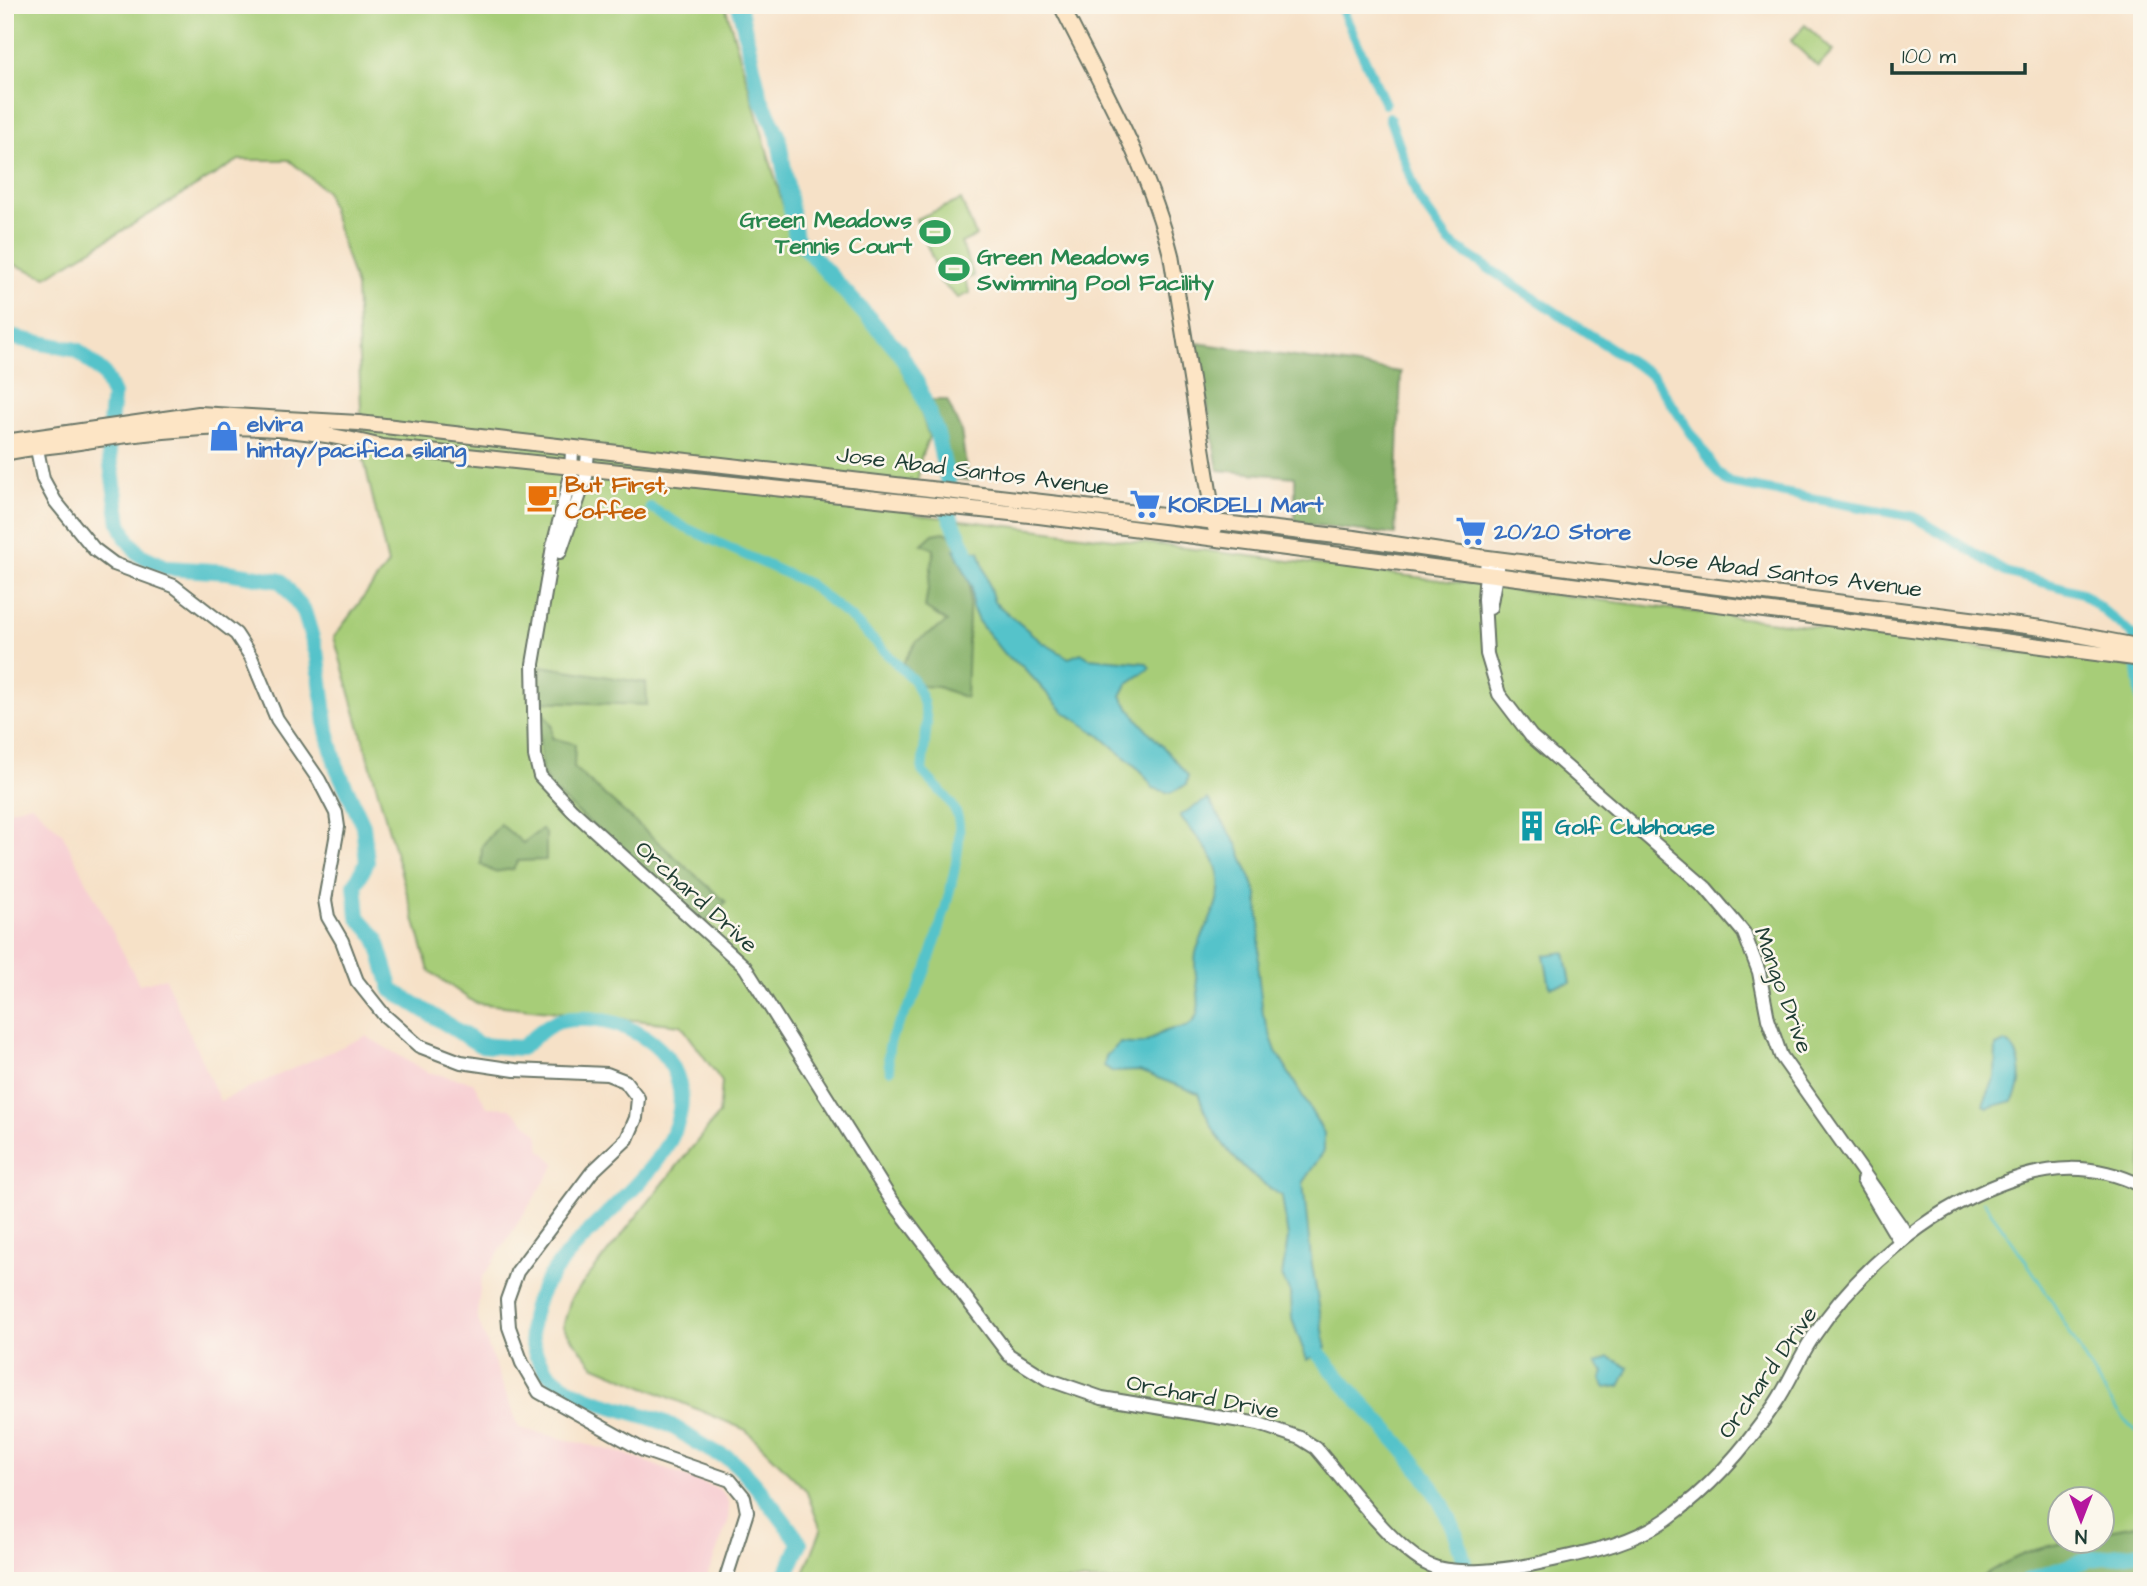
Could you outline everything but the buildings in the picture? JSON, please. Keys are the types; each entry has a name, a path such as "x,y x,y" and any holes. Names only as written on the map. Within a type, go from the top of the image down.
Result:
{"main road":[{"path":"1062,5 1147,178 1161,215 1171,255 1216,521 1214,540"},
{"name":"Jose Abad Santos Avenue","path":"5,442 52,440 216,413 283,416 1216,521 1492,566"},
{"name":"Jose Abad Santos Avenue","path":"140,426 216,425 322,432 382,447 934,506 1214,540 1492,566 2042,628 2124,651 2142,659"},
{"name":"Jose Abad Santos Avenue","path":"5,453 35,442"},
{"name":"Jose Abad Santos Avenue","path":"2124,651 2142,647"}],"street":[{"path":"35,442 43,479 55,501 94,549 114,564 174,586 236,634 251,657 277,719 319,780 336,813 338,827 325,900 328,917 342,941 357,981 384,1015 419,1046 461,1062 515,1070 607,1074 625,1081 638,1098 636,1118 627,1139 592,1172 517,1272 507,1300 509,1327 522,1363 540,1392 643,1451 730,1480 744,1497 747,1512 726,1581"},
{"name":"Orchard Drive","path":"572,448 571,467 534,651 535,756 540,776 572,810 745,967 890,1198 1009,1355 1047,1379 1102,1398 1259,1424 1300,1438 1316,1448 1413,1555 1430,1566 1447,1570 1525,1567 1630,1541 1667,1518 1739,1451 1776,1403 1812,1339 1857,1285 1904,1239 1981,1191 2030,1172 2077,1166 2112,1173 2142,1186"},
{"name":"Orchard Drive","path":"534,651 561,547 587,469 588,450"},
{"name":"Mango Drive","path":"1492,566 1487,654 1499,694 1520,724 1706,888 1744,933 1759,972 1768,1019 1781,1056 1855,1164 1879,1190 1904,1239"}],"shaded area":[{"path":"31,804 62,833 139,984 165,978 220,1101 366,1036 427,1072 473,1082 487,1107 510,1108 538,1134 541,1150 556,1164 481,1280 477,1317 519,1428 625,1454 719,1489 726,1496 729,1506 728,1522 705,1581 5,1581 5,811"}],"green space":[{"path":"5,5 725,5 793,240 895,357 916,398 929,437 921,457 913,514 2142,668 2142,1524 2116,1529 2116,1484 2046,1484 2046,1550 1975,1581 801,1581 821,1530 806,1490 746,1430 593,1365 563,1327 571,1298 719,1114 722,1082 681,1025 475,1003 429,971 334,637 388,564 363,456 356,287 326,191 289,160 239,160 46,277 5,261"},
{"path":"1805,25 1833,51 1818,67 1791,41"},
{"path":"961,200 976,236 961,243 974,276 965,280 970,293 958,298 938,280 934,262 916,219"},
{"path":"1197,343 1401,372 1395,535 1295,523 1295,477 1218,470"},
{"path":"929,400 947,400 961,431 968,480 950,478"},
{"path":"944,532 955,537 970,584 966,698 938,687 922,686 903,663 917,641 947,622 925,608 934,549 922,544 933,534"},
{"path":"542,666 646,683 647,705 534,701"},
{"path":"537,705 552,725 552,738 575,744 574,768 726,902 705,922 552,790 542,772"},
{"path":"500,824 523,843 542,829 546,835 546,860 518,861 513,869 494,872 481,865 482,846"},
{"path":"2142,1524 2142,1581 1975,1581 2005,1563 2046,1547 2046,1554 2116,1554 2116,1529"}],"water":[{"path":"954,549 979,551 994,602 1042,642 1069,658 1081,653 1089,658 1146,663 1150,668 1127,684 1121,696 1188,776 1186,785 1170,793 1153,788 1142,772 1099,735 1063,711 1023,667 1004,654 978,621 972,607 972,587"},
{"path":"1208,799 1237,844 1257,894 1260,927 1258,972 1263,1014 1276,1051 1324,1133 1324,1151 1303,1182 1311,1259 1326,1347 1307,1360 1292,1319 1291,1295 1282,1276 1288,1238 1282,1196 1253,1176 1230,1153 1212,1126 1198,1093 1139,1071 1113,1072 1104,1066 1106,1056 1120,1043 1145,1043 1161,1033 1187,1026 1195,1019 1199,1001 1195,959 1218,897 1219,878 1209,852 1180,815"},
{"path":"1565,952 1571,983 1550,987 1544,955"},
{"path":"2005,1042 2019,1061 2017,1094 2013,1101 1987,1108 1983,1105 1995,1077 1996,1046"},
{"path":"1609,1357 1629,1368 1620,1386 1606,1388 1601,1380 1604,1372 1596,1363"}],"waterway":[{"path":"739,5 760,97 778,135 796,238 899,351 917,383 937,434 949,487 948,512 974,569"},
{"path":"1340,5 1385,104"},
{"path":"1389,117 1418,198 1450,243 1653,376 1718,473 1729,483 1915,517 2005,572 2082,593 2133,635 2141,702"},
{"path":"5,336 77,350 104,374 113,394 108,445 120,523 127,539 140,555 168,568 228,572 281,581 304,611 318,658 327,731 337,768 363,825 367,862 355,885 358,917 376,937 392,990 480,1045 521,1048 544,1029 560,1021 603,1021 625,1027 644,1037 673,1067 680,1087 680,1110 670,1141 650,1170 570,1252 548,1280 534,1309 532,1340 539,1360 550,1375 566,1387 604,1404 669,1425 736,1464 800,1543 783,1581"},
{"path":"650,507 686,528 809,584 852,619 914,681 923,701 927,722 922,771 952,805 958,818 959,834 946,907 922,981 891,1040 888,1059 890,1070"},
{"path":"1983,1201 2050,1298 2107,1395 2120,1414 2142,1434"},
{"path":"1314,1334 1316,1350 1409,1456 1429,1483 1446,1512 1459,1545 1467,1581"},
{"path":"2027,1581 2090,1559 2142,1552"}],"place":[{"name":"Green Meadows Tennis Court","path":"935,232"},
{"name":"Green Meadows Swimming Pool Facility","path":"954,269"},
{"name":"elvira hintay/pacifica silang","path":"224,436"},
{"name":"But First, Coffee","path":"542,497"},
{"name":"KORDELI Mart","path":"1145,504"},
{"name":"20/20 Store","path":"1471,531"},
{"name":"Golf Clubhouse","path":"1532,826"}]}
